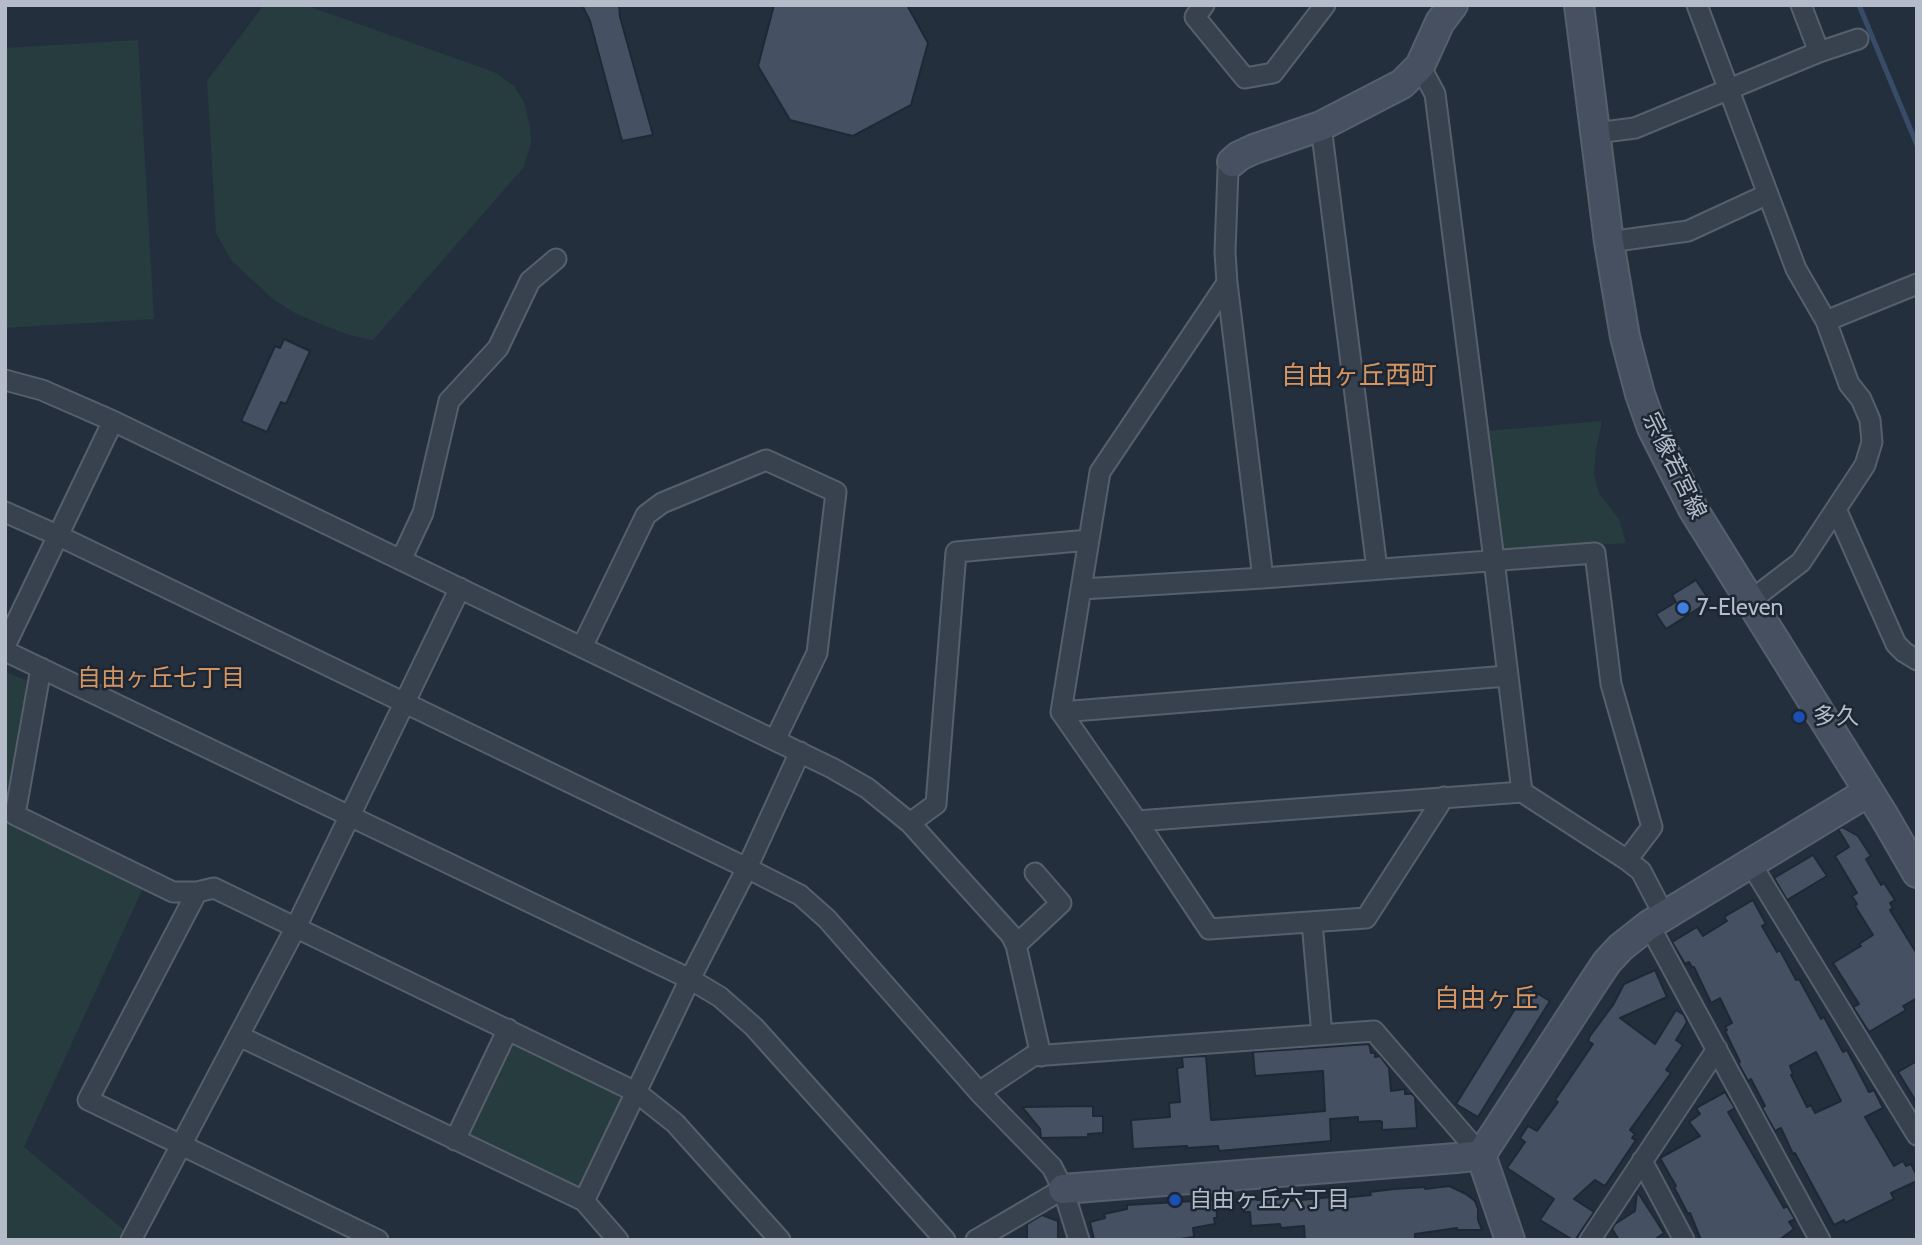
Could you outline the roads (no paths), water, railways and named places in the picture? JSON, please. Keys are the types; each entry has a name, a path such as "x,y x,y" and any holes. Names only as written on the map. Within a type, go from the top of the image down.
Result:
{"street":[{"path":"1204,5 1195,17 1245,78 1273,73 1325,5"},
{"path":"1263,578 1227,283 1225,252 1228,170 1239,156 1321,126 1402,84 1420,66 1440,22 1453,5"},
{"name":"宗像若宮線","path":"1579,5 1609,242 1625,337 1652,428 1693,509 1916,870"},
{"path":"1697,5 1796,269 1826,321 1849,384 1861,399 1870,420 1872,442 1865,465 1801,562 1750,601"},
{"path":"1801,5 1819,52"},
{"path":"1596,133 1635,128 1819,52 1858,39"},
{"path":"1420,66 1435,94 1521,792"},
{"path":"1321,126 1377,569"},
{"path":"1609,242 1688,231 1768,194"},
{"path":"401,560 424,513 449,401 498,348 530,281 556,259"},
{"path":"1227,283 1100,472 1061,712 1138,821 1209,929 1366,918 1444,797"},
{"path":"1826,321 1917,284"},
{"path":"5,380 42,390 113,421 800,752 867,788 910,823 1011,935 1016,945 1041,1055"},
{"path":"113,421 5,648 41,668 690,979 720,997 754,1027 945,1240"},
{"path":"582,647 646,515 662,503 766,460 836,492 817,653 775,740"},
{"path":"1836,509 1896,644 1917,660"},
{"path":"5,512 800,895 827,919 979,1092 1052,1167 1063,1189 1079,1240"},
{"path":"910,823 936,804 956,552 1089,540"},
{"path":"1082,589 1595,553 1611,684 1652,827 1627,860"},
{"path":"131,1240 296,927 460,588"},
{"path":"41,668 15,815 173,892 197,892 214,888 636,1092 675,1123 780,1240"},
{"path":"1061,712 1507,676"},
{"path":"584,1201 690,979 747,868 800,752"},
{"path":"1138,821 1521,792 1641,871 1657,921 1717,1049 1820,1240"},
{"path":"1481,1155 1607,962 1621,947 1657,921 1868,792"},
{"path":"1751,864 1917,1135"},
{"path":"1016,945 1061,903 1035,873"},
{"path":"197,892 88,1100 378,1240"},
{"path":"1312,922 1322,1035"},
{"path":"455,1140 508,1029"},
{"path":"979,1092 1033,1056 1374,1031 1481,1155 1510,1240"},
{"path":"239,1036 584,1201 618,1240"},
{"path":"1590,1240 1717,1049"},
{"path":"976,1240 1063,1189 1481,1155"},
{"path":"1642,1161 1684,1240"}],"waterway":[{"path":"1859,5 1917,145"}],"place":[{"name":"7-Eleven","path":"1683,608"},
{"name":"多久","path":"1799,717"},
{"name":"自由ヶ丘六丁目","path":"1175,1200"}],"district":[{"name":"自由ヶ丘西町","path":"1359,376"},
{"name":"自由ヶ丘七丁目","path":"161,679"},
{"name":"自由ヶ丘","path":"1486,999"}]}
